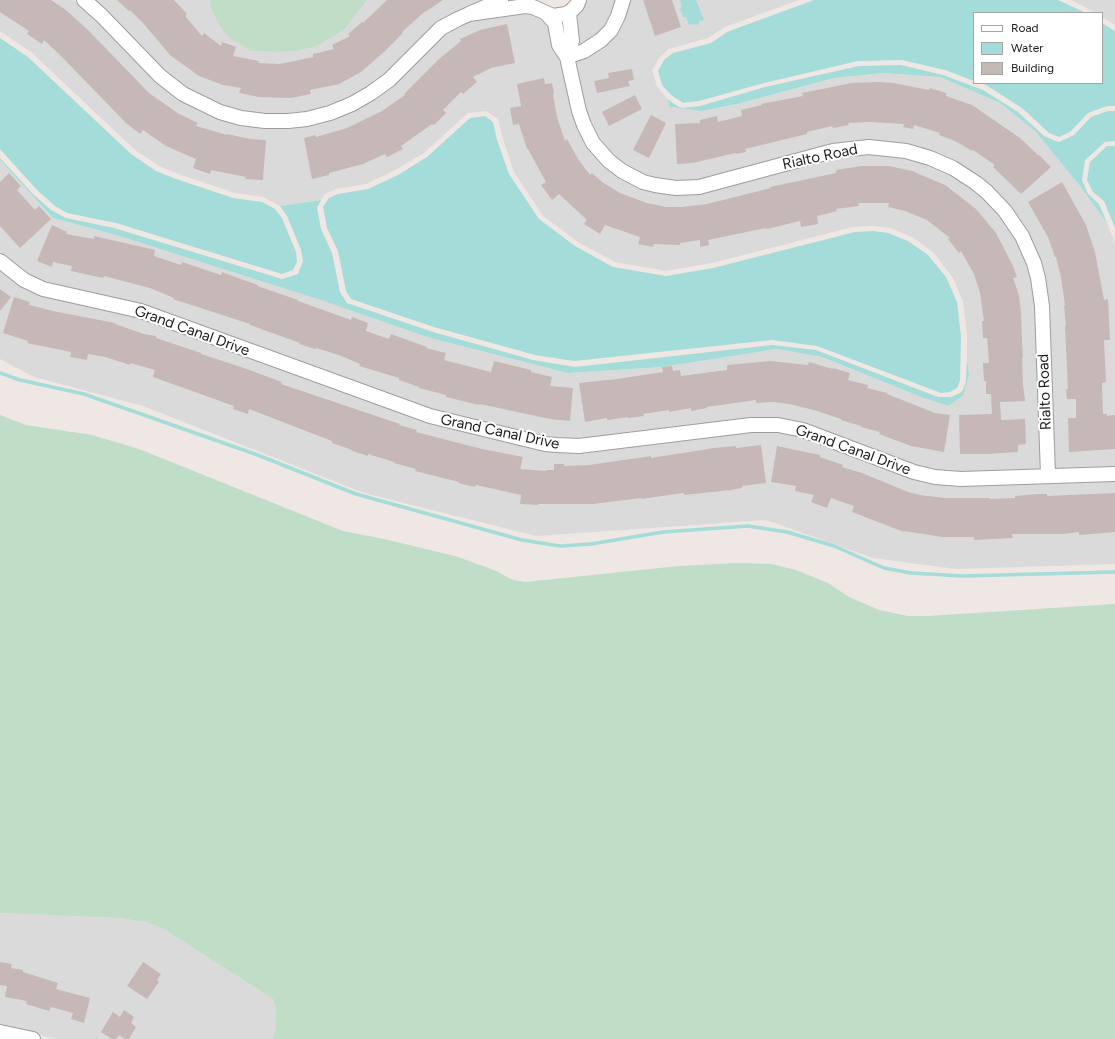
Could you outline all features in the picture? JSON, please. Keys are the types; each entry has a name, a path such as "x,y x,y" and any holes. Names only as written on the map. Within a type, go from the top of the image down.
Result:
{"street":[{"path":"84,0 101,15 160,76 183,94 220,112 241,118 265,121 307,119 330,113 352,104 389,80 441,28 458,18 502,0"},
{"path":"567,57 584,51 601,40 611,30 618,16 623,0"},
{"path":"469,14 525,6 541,8 559,16 576,4"},
{"name":"Rialto Road","path":"567,57 572,42 576,4"},
{"name":"Rialto Road","path":"541,8 555,23 559,45 567,57 581,118 593,143 609,161 622,171 644,182 676,188 699,187 833,151 869,147 906,151 930,158 953,168 987,192 1005,211 1022,236 1034,263 1038,278 1042,306 1048,475"},
{"name":"Grand Canal Drive","path":"0,261 24,280 43,289 141,311 430,416 533,441 557,445 579,446 752,425 778,425 803,430 914,472 935,477 961,479 1115,474"},
{"path":"0,1032 33,1039"}],"shaded area":[{"path":"0,0 73,0 96,19 155,80 180,99 205,112 320,122 445,33 471,20 528,12 533,13 546,21 548,25 560,58 559,62 561,62 577,127 587,146 605,165 653,191 834,157 869,153 904,157 939,168 960,179 982,196 999,214 1015,239 1032,279 1036,306 1041,470 948,473 917,467 806,425 579,440 547,438 432,410 45,283 28,275 10,262 0,251 0,160 53,218 116,235 322,300 430,338 568,373 662,367 777,349 822,357 921,397 948,406 963,396 969,375 967,335 963,301 953,278 933,252 912,237 890,228 874,226 853,227 712,263 666,271 615,262 578,242 543,216 514,172 498,119 486,111 468,113 424,153 395,170 366,184 336,189 325,194 321,200 280,206 263,197 235,193 178,174 159,166 135,150 32,53 0,31"},
{"path":"93,0 210,0 211,8 251,51 275,52 298,51 317,46 344,30 367,0 486,0 359,93 328,107 306,113 289,115 254,114 233,109 211,102 187,89 165,72"},
{"path":"588,0 799,0 725,27 708,38 669,49 659,58 652,70 657,86 667,99 670,107 701,111 737,104 834,78 884,73 940,77 1000,103 1035,131 1080,186 1107,223 1115,243 1115,468 1055,469 1049,305 1044,276 1034,247 1027,233 1010,207 992,187 908,145 688,182 657,179 646,176 626,166 614,156 598,139 590,123 582,95 575,56 576,15"},
{"path":"1071,0 1115,0 1115,25 1103,18 1103,12 1094,12"},
{"path":"0,270 20,285 138,317 532,447 752,431 777,432 791,434 810,440 912,478 1115,480 1115,564 956,569 873,558 766,520 536,536 364,493 143,406 34,377 0,359"},
{"path":"0,913 119,918 146,922 165,930 273,999 276,1009 273,1039 55,1039 23,1030 0,1026"}],"green space":[{"path":"210,0 367,0 344,30 317,46 298,51 275,52 251,51 232,39 223,31 211,8"},
{"path":"0,415 26,425 92,435 139,449 343,531 455,556 494,570 513,580 525,582 679,566 738,563 771,564 796,570 828,583 849,597 879,610 908,616 1115,604 1115,1039 273,1039 276,1009 273,999 165,930 146,922 119,918 0,913"}],"water":[{"path":"680,0 696,0 704,20 700,21 697,25 689,25 686,17 683,17 680,8 682,7"},
{"path":"814,0 1058,0 1084,12 973,12 973,81 945,70 902,60 858,61 764,83 699,101 683,103 671,95 662,85 658,71 664,60 673,53 711,43 727,32"},
{"path":"1103,24 1115,31 1115,106 1107,106 1088,113 1070,132 1059,137 1049,133 1022,108 983,84 1103,84"},
{"path":"0,38 28,57 131,154 156,171 233,198 262,202 275,209 282,218 296,252 297,262 293,270 282,274 116,223 67,213 55,206 38,191 0,149"},
{"path":"901,65 943,75 983,90 1018,112 1044,136 1059,142 1074,135 1091,117 1108,111 1115,111 1115,141 1105,142 1085,160 1082,180 1088,194 1099,204 1107,223 1080,186 1035,131 1000,103 940,77 884,73 834,78 737,104 701,111 670,107 667,99 683,108 700,106 765,87 859,66"},
{"path":"485,116 493,122 497,140 509,174 539,219 575,246 613,267 666,276 713,268 855,232 873,231 888,233 908,241 928,255 946,277 957,302 961,336 960,381 957,388 950,392 941,393 817,346 772,340 574,361 535,355 434,327 351,299 346,291 338,251 327,228 323,207 329,198 338,194 368,189 398,175 427,157 470,118"},
{"path":"1107,146 1115,146 1115,228 1104,201 1093,192 1087,180 1090,162"},
{"path":"0,158 33,194 51,210 66,218 114,228 282,279 298,274 303,261 301,250 287,216 280,206 321,200 317,208 321,229 332,253 340,292 347,303 433,332 533,360 575,367 772,345 816,350 938,397 951,397 963,390 966,381 967,358 969,375 963,396 948,406 921,397 822,357 777,349 662,367 568,373 430,338 321,300 116,235 53,218 0,160"}],"building":[{"path":"0,0 51,0 66,10 88,30 149,93 179,114 198,123 196,126 227,135 266,140 263,180 245,179 246,177 211,170 210,174 193,168 196,159 166,146 143,130 140,134 126,123 44,40 42,44 27,34 29,31 0,12"},
{"path":"117,0 174,0 187,14 185,16 202,36 204,33 221,46 222,42 236,47 233,56 259,61 258,63 280,64 313,57 313,54 334,49 332,45 350,36 348,34 362,22 363,23 387,0 443,0 422,14 402,32 403,33 385,51 361,72 339,84 310,90 311,94 291,98 259,97 239,93 241,88 223,85 199,76 170,55 144,24"},
{"path":"643,0 672,0 681,27 655,36"},
{"path":"507,24 515,63 491,68 473,77 477,82 463,94 461,92 443,110 446,113 434,125 432,124 401,146 403,149 387,157 385,154 363,164 312,179 304,138 315,135 316,137 347,128 382,111 405,95 404,94 439,59 461,41 460,39 480,30"},
{"path":"632,69 634,80 628,81 630,86 597,93 594,81 609,78 608,73"},
{"path":"544,78 545,84 552,83 557,117 565,141 567,139 578,159 590,175 592,173 602,182 620,193 647,203 666,207 707,204 771,188 770,187 836,173 836,170 861,166 889,166 912,171 945,185 976,209 996,233 1017,277 1013,278 1019,295 1021,312 1023,384 1025,401 1000,402 1001,420 1025,419 1026,444 1018,445 1018,452 960,454 959,415 992,414 991,394 986,394 986,381 984,381 983,363 989,363 987,338 983,338 982,321 984,321 980,293 974,274 961,251 959,253 948,239 950,238 927,220 905,211 888,207 889,203 858,203 859,206 836,209 837,211 817,216 818,224 801,227 800,221 708,240 709,245 700,247 700,240 680,243 680,245 654,244 653,247 638,244 640,237 605,225 600,234 584,224 587,220 559,194 552,200 541,185 546,182 527,149 519,124 513,125 510,108 521,106 517,84"},
{"path":"852,83 893,83 929,90 930,88 946,93 946,96 972,105 1020,138 1051,167 1021,194 993,167 995,165 973,150 972,151 955,141 939,135 940,133 914,125 913,129 903,127 904,124 871,122 848,123 849,125 833,128 832,126 807,132 807,134 745,149 746,152 735,153 693,163 677,164 675,124 700,123 700,120 717,116 718,122 742,116 741,110 762,105 761,104 803,96 802,93"},
{"path":"635,95 642,109 609,126 602,112"},
{"path":"651,115 666,123 649,158 633,150"},
{"path":"9,173 21,186 17,190 35,210 39,206 51,219 20,248 0,226 0,182"},
{"path":"1062,182 1086,225 1095,252 1104,300 1108,299 1110,340 1104,340 1106,382 1102,383 1103,414 1107,414 1107,416 1115,415 1115,449 1069,452 1068,418 1076,418 1076,399 1067,399 1066,389 1068,389 1065,305 1061,277 1056,257 1048,237 1028,202"},
{"path":"52,225 67,232 66,234 94,239 94,236 155,250 154,256 181,265 182,262 221,275 222,272 351,320 352,317 368,323 366,331 389,339 391,334 427,347 426,348 446,353 444,360 491,372 494,361 552,377 550,386 573,388 570,421 550,419 446,397 446,395 419,388 399,380 399,378 359,366 360,364 339,355 299,344 300,343 250,324 173,299 174,298 150,288 104,276 103,278 71,271 72,266 53,262 52,267 37,261"},
{"path":"0,289 11,297 0,311"},
{"path":"14,297 30,302 29,305 115,323 144,334 156,336 156,338 282,382 281,384 417,430 416,432 482,449 523,457 520,469 546,471 554,470 554,464 564,464 564,466 589,465 651,456 651,458 714,448 736,446 736,448 761,445 766,483 742,486 742,488 731,490 684,495 684,493 593,504 520,504 521,495 476,485 475,487 415,471 416,469 368,454 368,456 352,451 332,443 332,441 249,409 248,414 233,409 234,406 153,377 155,370 88,354 87,360 70,357 71,352 27,343 28,341 3,333"},
{"path":"771,361 808,365 809,362 850,373 848,380 868,385 867,388 887,393 935,413 950,415 944,452 911,446 879,434 880,432 861,427 814,410 773,402 756,403 756,400 707,407 691,411 691,408 669,412 669,410 643,414 644,416 607,420 607,418 585,422 579,383 663,372 662,367 672,366 673,371 680,370 681,376 727,370 727,365"},
{"path":"777,446 820,455 820,457 843,465 842,467 862,473 908,492 920,495 944,498 990,499 1015,498 1015,496 1037,494 1047,494 1047,496 1115,493 1115,532 1079,535 1079,532 1063,534 1012,534 1013,538 974,540 974,537 942,537 904,532 852,512 854,506 831,498 827,508 811,502 814,495 795,491 796,486 771,482"},
{"path":"0,962 12,964 11,968 23,970 23,972 58,983 56,989 90,998 84,1023 71,1019 73,1013 51,1007 49,1011 26,1004 27,1001 5,997 7,986 0,985"},
{"path":"143,962 161,974 157,980 159,982 147,999 127,986"},
{"path":"124,1010 134,1017 131,1023 136,1027 129,1039 125,1039 119,1035 116,1039 112,1039 101,1032 113,1012 120,1017"}],"waterway":[{"path":"0,373 20,380 84,394 255,454 356,494 522,540 560,546 591,544 663,532 748,526 787,532 834,546 884,568 911,573 962,576 1115,572"}]}
